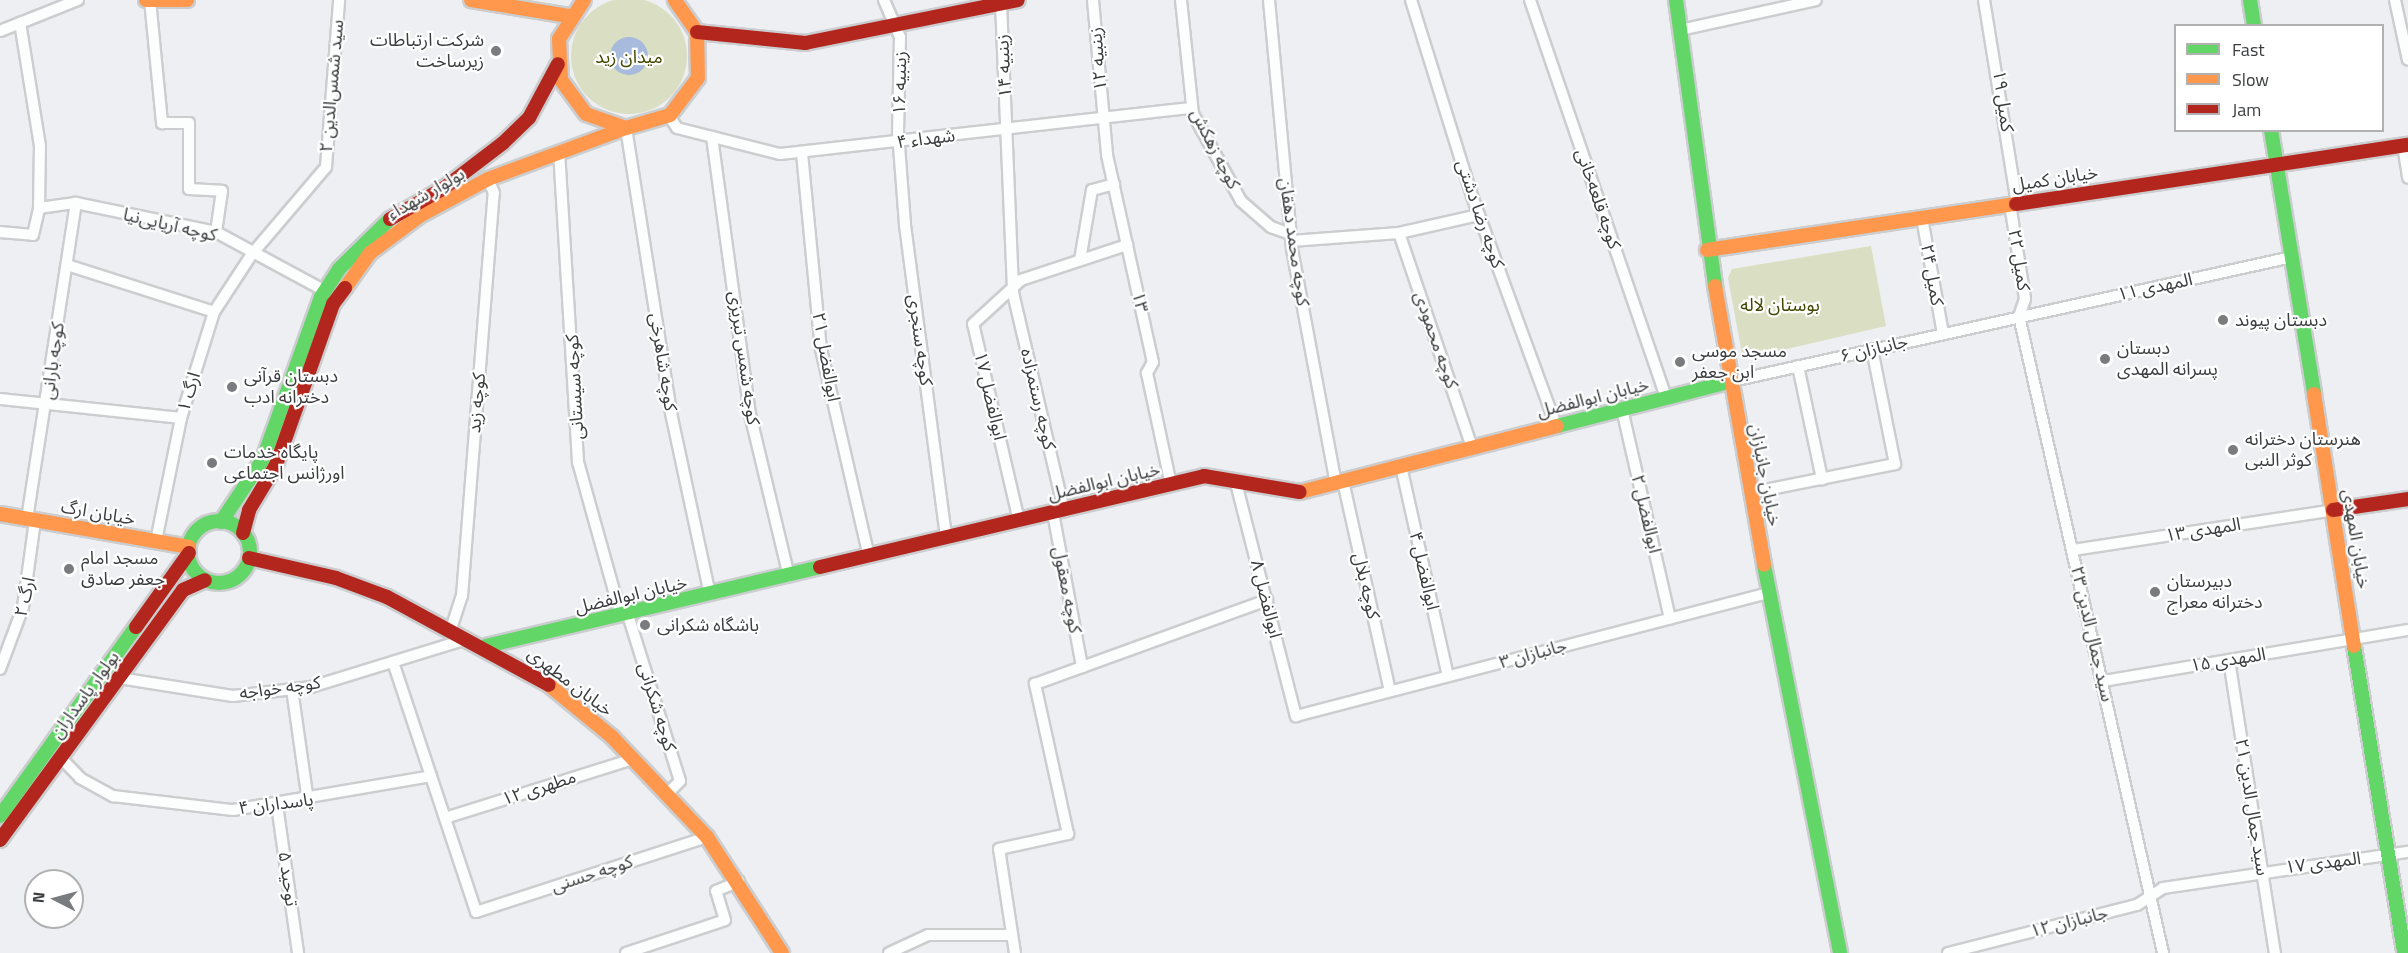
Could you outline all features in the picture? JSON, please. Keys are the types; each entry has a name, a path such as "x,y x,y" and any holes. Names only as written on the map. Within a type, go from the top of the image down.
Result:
{"main road":[{"path":"149,0 187,0"},
{"path":"471,0 569,16"},
{"path":"584,0 569,16 559,39 558,64 565,88 580,108 601,122 626,128"},
{"path":"669,116 687,99 698,78 697,32 686,5 675,0"},
{"path":"697,32 806,43 894,25 978,4 1018,0"},
{"name":"خیابان جانبازان","path":"1676,0 1707,250 1728,382 1840,953"},
{"path":"2250,0 2254,24"},
{"name":"بولوار شهداء","path":"221,522 263,459 325,291 358,247 386,221 444,188 529,118 558,64"},
{"name":"بولوار شهداء","path":"243,534 249,510 276,465 333,304 350,277 394,232 488,178 626,128 669,116"},
{"name":"خیابان المهدی","path":"2271,132 2404,953"},
{"name":"خیابان کمیل","path":"1707,250 2405,145"},
{"name":"خیابان ابوالفضل","path":"486,646 624,616 1204,476 1297,493 1728,382"},
{"path":"2333,510 2408,499"},
{"name":"خیابان ارگ","path":"0,514 156,541 189,550"},
{"path":"221,522 243,534 249,558 235,579 205,580 189,550 203,526 221,522"},
{"name":"بولوار پاسداران","path":"0,816 189,550"},
{"name":"خیابان مطهری","path":"249,558 336,578 452,626 536,675 633,759 707,837 739,881 782,953"},
{"name":"بولوار پاسداران","path":"0,840 183,590 205,580"}],"street":[{"path":"0,31 78,0"},
{"path":"149,0 162,123 189,123 189,189 222,191 216,232"},
{"name":"سید شمس‌الدین ۲","path":"252,254 326,166 339,0"},
{"name":"زینبیه ۱۶","path":"884,0 900,37 900,142"},
{"name":"زینبیه ۱۲","path":"1093,0 1103,118"},
{"name":"کوچه زهکش","path":"1181,0 1191,108 1241,201 1271,227 1291,238"},
{"name":"کوچه محمد دهقان","path":"1269,0 1291,238 1340,482"},
{"name":"کوچه رضا دشتی","path":"1411,0 1479,215 1556,426"},
{"name":"کوچه قلعه‌خانی","path":"1530,0 1666,397"},
{"path":"1680,30 1816,0"},
{"name":"کمیل ۱۹","path":"1984,0 2014,204"},
{"path":"2395,0 2408,60"},
{"name":"زینبیه ۱۴","path":"1001,3 1014,287"},
{"path":"0,232 33,235 39,208 40,146 20,23"},
{"name":"شهداء ۴","path":"669,116 676,128 780,154 1191,108"},
{"name":"۱۳","path":"1103,118 1171,484"},
{"name":"کوچه شاهرخی","path":"626,128 671,413 710,595"},
{"name":"کوچه شمس تبریزی","path":"712,137 750,414 789,576"},
{"name":"کوچه سنجری","path":"900,142 905,225 946,538"},
{"path":"2405,145 2408,178"},
{"name":"کوچه سیستانی","path":"559,151 578,462 624,616"},
{"name":"ابوالفضل ۲۱","path":"802,153 821,349 869,557"},
{"name":"کوچه زید","path":"452,626 462,596 494,193 488,178"},
{"path":"1080,260 1092,190 1114,184"},
{"name":"کوچه آریایی‌نیا","path":"39,208 76,203 216,232 252,254 325,291"},
{"name":"کوچه بارانی","path":"31,520 76,203"},
{"name":"کمیل ۲۲","path":"2014,204 2025,299 2019,316"},
{"path":"1291,238 1399,234 1479,215"},
{"name":"کمیل ۲۴","path":"1922,218 1943,333"},
{"name":"کوچه محمودی","path":"1399,234 1472,447"},
{"path":"1014,287 1080,260 1127,245"},
{"name":"ارگ ۱","path":"156,541 181,418 214,312 252,254"},
{"name":"المهدی ۱۱","path":"2019,316 2292,257"},
{"path":"67,265 214,312"},
{"name":"کوچه رستمزاده","path":"1014,287 1058,512"},
{"name":"ابوالفضل ۱۷","path":"1014,287 974,324 1019,521"},
{"name":"جانبازان ۶","path":"1728,382 2019,316"},
{"name":"سید جمال الدین ۲۳","path":"2019,316 2154,895 2163,953"},
{"path":"1750,493 1895,464 1872,349"},
{"path":"1798,366 1822,478"},
{"path":"0,399 47,406 181,418"},
{"name":"ابوالفضل ۲","path":"1622,409 1670,619"},
{"name":"ابوالفضل ۴","path":"1401,466 1448,676"},
{"name":"کوچه بلال","path":"1340,482 1390,691"},
{"name":"ابوالفضل ۸","path":"1236,483 1296,716"},
{"name":"المهدی ۱۳","path":"2073,550 2333,510"},
{"name":"کوچه معقول","path":"1058,512 1082,667"},
{"name":"ارگ ۲","path":"0,669 25,598 31,520"},
{"name":"جانبازان ۳","path":"1296,716 1769,593"},
{"path":"1015,953 999,849 1068,834 1035,684 1267,600"},
{"name":"کوچه شکرانی","path":"624,616 680,782 667,794"},
{"name":"المهدی ۱۵","path":"2103,681 2408,630"},
{"name":"کوچه خواجه","path":"119,678 233,696 292,689 393,662 472,637"},
{"name":"سید جمال الدین ۲۱","path":"2229,660 2275,953"},
{"path":"393,662 445,818"},
{"path":"292,689 308,801"},
{"name":"پاسداران ۴","path":"61,758 80,778 113,796 233,810 308,801 431,776"},
{"name":"مطهری ۱۲","path":"445,818 633,759"},
{"name":"توحید ۵","path":"277,805 298,953"},
{"name":"کوچه حسنی","path":"445,818 476,912 707,837"},
{"name":"المهدی ۱۷","path":"2154,895 2262,872 2408,852"},
{"path":"626,953 725,920 716,891 739,881"},
{"name":"جانبازان ۱۲","path":"1953,952 2138,904 2154,895"},
{"path":"889,953 928,935 1012,935"}],"green space":[{"name":"میدان زید","path":"618,-1 640,-1 661,7 678,24 686,45 686,67 678,88 661,105 640,113 618,113 597,105 580,88 572,67 572,45 580,24 597,7"},
{"name":"بوستان لاله","path":"1871,246 1886,326 1743,359 1728,278 1732,269"}],"water":[{"path":"629,37 642,43 648,56 642,69 629,75 616,69 610,56 616,43"}],"traffic: fast":[{"path":"1676,0 1715,286"},
{"path":"2250,0 2254,24"},
{"path":"2271,132 2314,394"},
{"path":"221,522 263,459 321,297 339,269 390,219"},
{"path":"1557,426 1728,382"},
{"path":"219,521 241,530 250,552 241,574 219,583 197,574 188,552 197,530 219,521"},
{"path":"1764,565 1840,953"},
{"path":"486,646 820,567"},
{"path":"0,816 136,627"},
{"path":"2354,646 2404,953"}],"traffic: slow":[{"path":"146,0 187,0"},
{"path":"471,0 569,16"},
{"path":"584,0 559,39 561,80 586,114 626,128 670,115 698,78 697,32 675,0"},
{"path":"345,288 370,253 421,215 488,179 626,128"},
{"path":"1707,250 2016,204"},
{"path":"1715,286 1764,565"},
{"path":"2314,394 2354,646"},
{"path":"1300,492 1557,426"},
{"path":"0,514 189,547"},
{"path":"549,685 612,737 707,837 782,953"}],"traffic: jam":[{"path":"697,32 805,43 1018,0"},
{"path":"390,219 444,188 503,143 529,118 558,64"},
{"path":"2016,204 2408,145"},
{"path":"243,533 249,510 276,465 333,304 345,288"},
{"path":"820,567 1204,476 1300,492"},
{"path":"2333,510 2408,499"},
{"path":"136,627 189,553"},
{"path":"249,558 336,578 387,597 549,685"},
{"path":"0,840 183,590 205,580"}],"place":[{"name":"شرکت ارتباطات زیرساخت","path":"496,51"},
{"name":"دبستان پیوند","path":"2223,320"},
{"name":"دبستان پسرانه المهدی","path":"2105,359"},
{"name":"مسجد موسی ابن جعفر","path":"1680,362"},
{"name":"دبستان قرآنی دخترانه ادب","path":"232,387"},
{"name":"هنرستان دخترانه کوثر النبی","path":"2233,450"},
{"name":"پایگاه خدمات اورژانس اجتماعی","path":"212,463"},
{"name":"مسجد امام جعفر صادق","path":"69,569"},
{"name":"دبیرستان دخترانه معراج","path":"2155,592"},
{"name":"باشگاه شکرانی","path":"645,625"}]}
